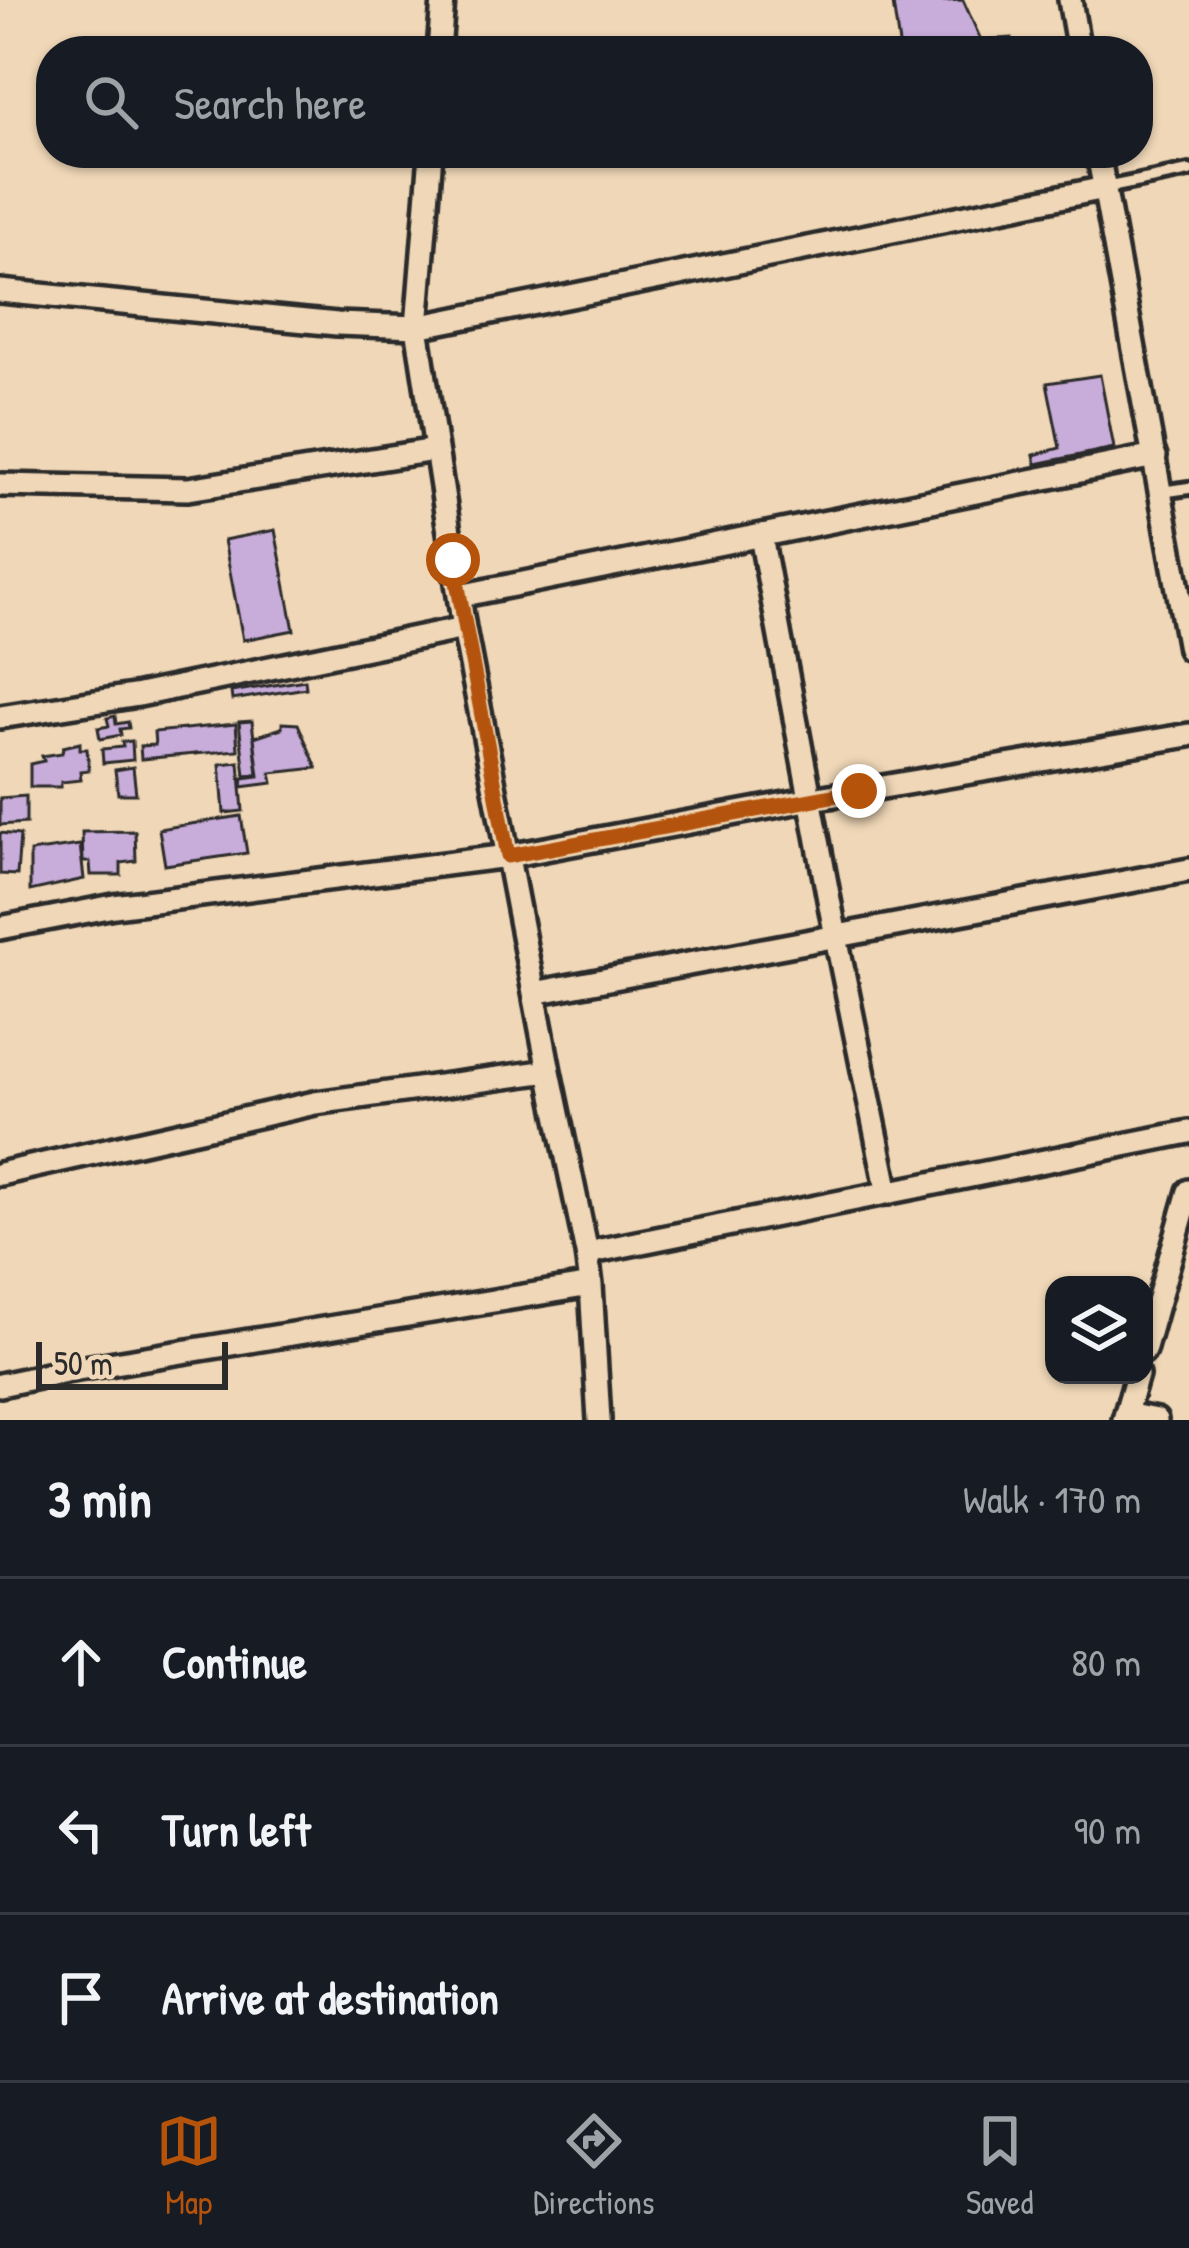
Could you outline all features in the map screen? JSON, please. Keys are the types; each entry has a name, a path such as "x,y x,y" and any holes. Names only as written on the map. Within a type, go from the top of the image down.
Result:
{"street":[{"path":"440,36 443,0"},
{"path":"1070,0 1076,36"},
{"path":"430,168 417,327 464,628 587,1253 598,1420"},
{"path":"1101,168 1189,649"},
{"path":"0,291 337,324 417,327 1105,188"},
{"path":"0,485 188,489 435,450"},
{"path":"459,596 1155,457"},
{"path":"761,536 888,1193"},
{"path":"0,717 139,695 464,628"},
{"path":"0,928 114,906 508,856 1189,735"},
{"path":"534,994 1189,870"},
{"path":"0,1174 315,1102 549,1071"},
{"path":"587,1253 1189,1132"},
{"path":"1153,1319 1189,1191"},
{"path":"0,1384 591,1285"},
{"path":"1134,1384 1125,1417 1156,1420"}],"lane":[{"path":"1105,188 1189,171"},
{"path":"1161,492 1189,488"}],"building":[{"path":"963,0 979,36 898,36 893,4"},
{"path":"1100,375 1114,448 1036,464 1034,455 1060,448 1047,383"},
{"path":"275,530 294,630 243,640 224,540"},
{"path":"305,680 306,688 232,700 231,692"},
{"path":"115,716 116,724 128,722 129,728 120,729 121,735 100,739 98,728 109,726 107,718"},
{"path":"252,721 258,774 245,775 239,722"},
{"path":"282,723 298,724 317,768 271,773 273,783 242,787 243,778 259,776 254,737 282,728"},
{"path":"236,724 238,750 141,759 140,746 155,745 154,732"},
{"path":"132,741 133,760 103,763 102,749"},
{"path":"80,743 80,749 87,749 89,770 80,771 81,780 61,782 61,787 30,787 30,764"},
{"path":"239,762 243,811 224,813 220,764"},
{"path":"133,767 136,794 118,794 115,770"},
{"path":"26,796 26,823 0,825 0,798"},
{"path":"241,816 247,853 165,865 159,829"},
{"path":"135,831 136,861 121,863 121,875 91,875 90,862 83,862 82,832"},
{"path":"0,833 20,835 17,875 0,874"},
{"path":"80,845 84,879 30,891 30,852"}],"route":[{"path":"453,560 508,856 859,791"}]}
